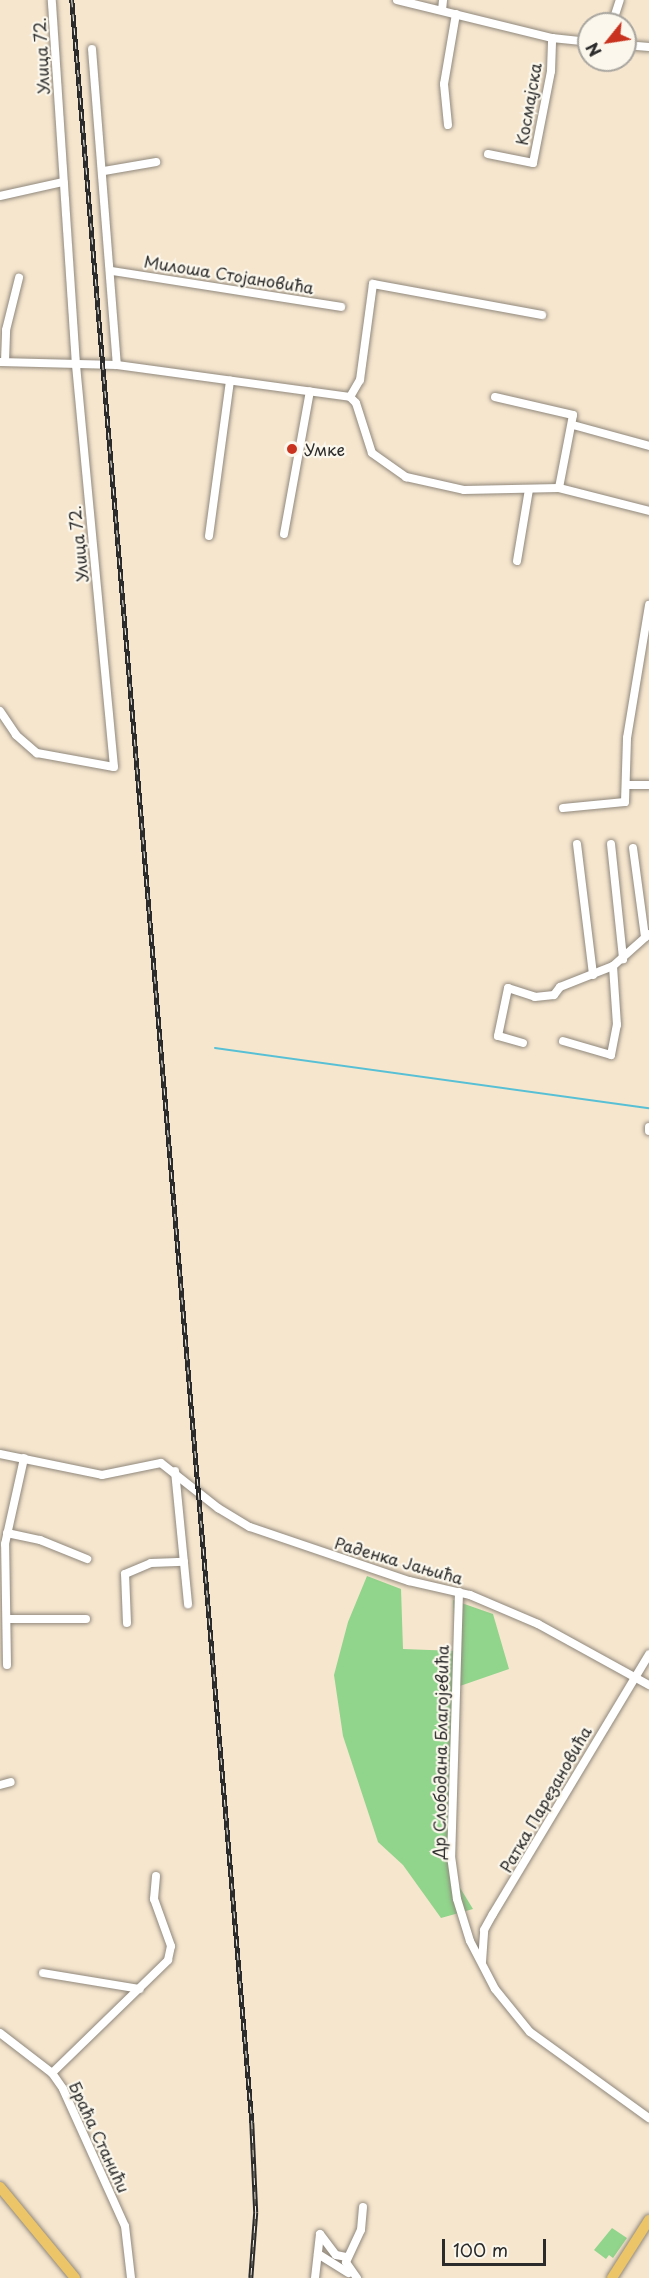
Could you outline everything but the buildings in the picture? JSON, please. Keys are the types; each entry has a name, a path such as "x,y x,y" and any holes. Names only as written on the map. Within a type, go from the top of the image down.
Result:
{"main road":[{"path":"0,2187 75,2278"},
{"path":"612,2278 649,2220"}],"street":[{"name":"Улица 72.","path":"0,711 16,735 37,753 114,767 76,365 52,0"},
{"path":"397,0 552,38 577,41"},
{"path":"442,10 443,0"},
{"path":"448,124 444,84 456,14"},
{"name":"Космајска","path":"488,154 533,163 551,71 552,38"},
{"path":"92,49 112,271 117,365"},
{"path":"104,171 156,162"},
{"path":"0,196 63,182"},
{"name":"Милоша Стојановића","path":"112,271 341,307"},
{"path":"19,278 6,330 3,362 117,365 350,397 356,403 372,453 406,477 464,490 560,488 649,511"},
{"path":"350,397 360,380 373,284 378,282 542,315"},
{"path":"209,536 230,380"},
{"path":"284,534 310,391"},
{"path":"495,397 573,415 560,488"},
{"path":"573,425 649,446"},
{"path":"517,561 529,489"},
{"path":"563,808 622,805 626,785 627,738 649,605"},
{"path":"626,785 649,785"},
{"path":"577,844 593,975"},
{"path":"611,844 623,959"},
{"path":"523,1043 498,1036 508,988 546,997 554,995 560,987 613,966 647,936 633,848"},
{"path":"563,1041 611,1055 617,1025 613,966"},
{"path":"0,1454 24,1458 7,1533 2,1544 8,1619 7,1665"},
{"name":"Раденка Јањића","path":"24,1458 102,1475 121,1473 145,1464 161,1463 175,1471 218,1508 271,1535 409,1581 459,1592 538,1624 649,1685"},
{"path":"175,1471 188,1604"},
{"path":"7,1533 40,1540 87,1559"},
{"path":"127,1623 123,1590 125,1574 152,1563 184,1562"},
{"name":"Др Слободана Благојевића","path":"459,1592 451,1856 458,1899 482,1965 505,2004 530,2032 649,2118"},
{"path":"8,1619 86,1619"},
{"name":"Ратка Парезановића","path":"482,1965 484,1930 637,1678 649,1654"},
{"path":"0,1785 11,1782"},
{"path":"52,2073 165,1964 171,1951 154,1899 156,1876"},
{"path":"44,1973 140,1989"},
{"name":"Браћа Станићи","path":"0,2033 52,2073 72,2107 125,2226 131,2278"},
{"path":"357,2278 347,2266 346,2257 361,2230 363,2207"},
{"path":"315,2278 320,2234 336,2255 346,2257"},
{"path":"318,2254 357,2278"}],"green space":[{"path":"367,1576 401,1589 403,1649 456,1651 453,1600 493,1614 509,1669 457,1687 454,1878 473,1909 441,1918 403,1865 378,1842 343,1736 334,1675 348,1622"},
{"path":"612,2228 627,2238 613,2258 609,2255 606,2259 594,2250"}],"waterway":[{"path":"215,1048 649,1108"}],"railway":[{"path":"72,0 252,2122 256,2212 251,2278"}],"place":[{"name":"Умке","path":"292,449"}]}
